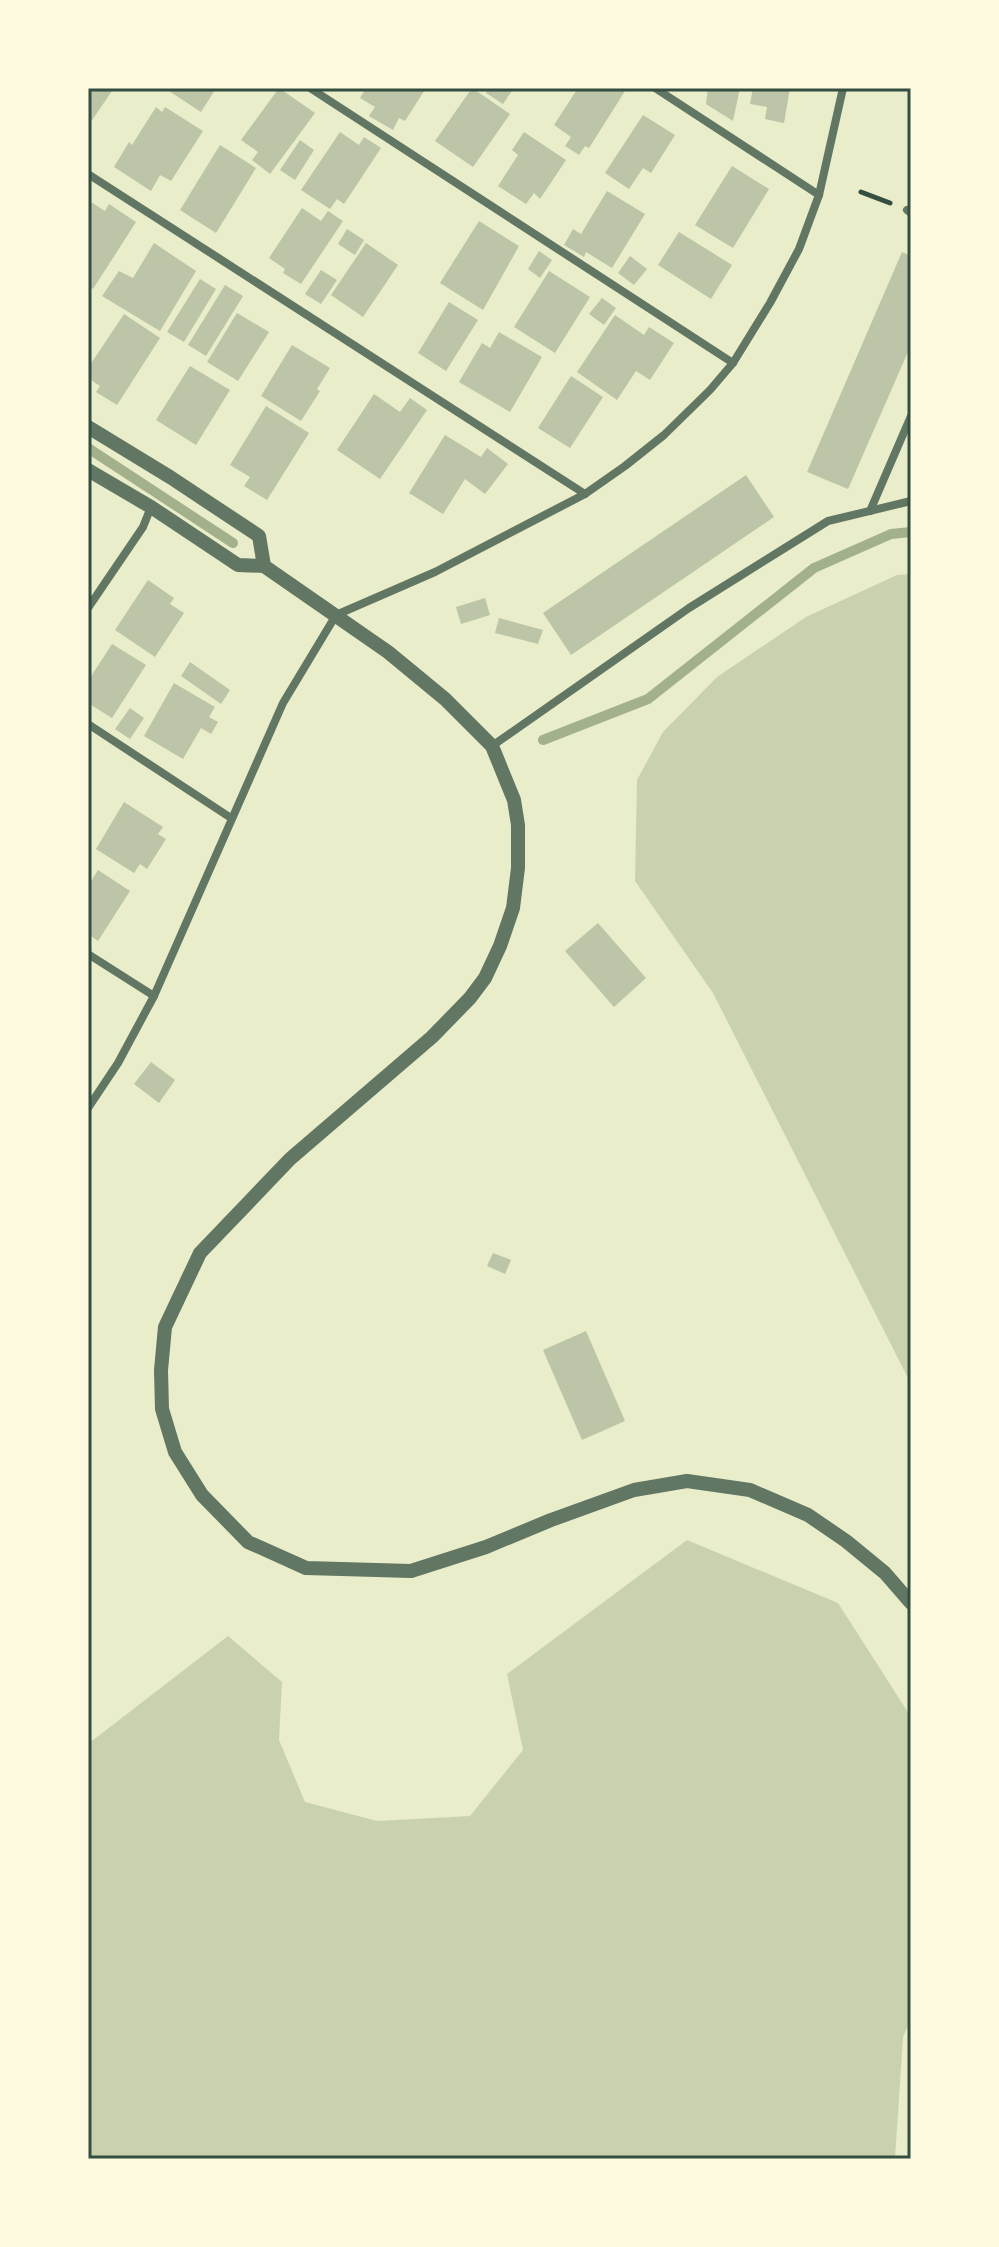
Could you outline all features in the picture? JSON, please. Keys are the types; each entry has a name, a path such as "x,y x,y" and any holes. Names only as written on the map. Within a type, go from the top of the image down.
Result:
{"street":[{"path":"310,88 733,363"},
{"path":"655,88 819,195"},
{"path":"88,1108 118,1063 154,996 283,703 336,615 435,572 585,494 664,435 710,390 733,363 799,249 819,195 843,88"},
{"path":"88,174 585,494"},
{"path":"870,511 911,416"},
{"path":"88,427 259,536 264,566"},
{"path":"88,470 151,507 238,565 264,566 388,652 445,699 492,746 514,800 518,825 513,908 485,978 432,1037 290,1159 200,1253 165,1327 161,1370 162,1409 175,1452 202,1495 248,1542 306,1568 411,1571 486,1547 634,1490 687,1481 750,1490 808,1515 846,1541 885,1573 911,1603"},
{"path":"492,746 689,608 828,521 911,501"},
{"path":"88,608 143,527 151,507"},
{"path":"88,724 231,818"},
{"path":"88,954 154,996"}],"path":[{"path":"861,192 909,211"}],"green space":[{"path":"911,574 910,1382 713,993 635,881 637,780 663,732 717,677 806,617 897,575"},
{"path":"687,1540 838,1603 911,1717 911,2019 903,2037 895,2159 88,2159 88,1744 228,1636 282,1682 279,1740 305,1802 377,1821 470,1816 523,1750 507,1674"}],"building":[{"path":"88,88 114,88 88,126"},
{"path":"171,88 216,88 201,112 169,91"},
{"path":"279,88 315,113 270,174 252,160 258,152 241,140"},
{"path":"366,88 426,88 405,121 399,118 393,130 369,116 375,107 360,98"},
{"path":"472,88 510,114 473,167 435,141"},
{"path":"489,88 514,88 503,104 486,93"},
{"path":"578,88 620,88 625,91 589,148 585,146 579,155 565,146 571,137 554,125"},
{"path":"708,88 740,88 733,121 706,104"},
{"path":"753,88 790,88 784,123 765,119 767,107 750,104"},
{"path":"156,107 162,112 165,107 203,131 171,181 160,175 151,191 114,167"},
{"path":"643,115 675,135 651,173 643,168 629,189 605,173"},
{"path":"340,132 359,145 364,137 381,148 344,204 337,199 330,209 301,190"},
{"path":"524,132 566,160 540,199 534,193 526,204 498,186 518,155 512,150"},
{"path":"300,140 314,150 295,180 280,170"},
{"path":"220,145 256,168 216,233 180,210"},
{"path":"732,166 769,189 733,248 695,225"},
{"path":"607,191 645,214 612,268 586,252 584,257 564,245 573,229 581,234"},
{"path":"88,200 105,211 109,204 136,222 93,289 88,286"},
{"path":"302,208 321,221 328,211 343,221 301,284 283,273 285,269 269,258"},
{"path":"479,221 519,246 483,310 440,283"},
{"path":"347,229 364,240 355,255 338,244"},
{"path":"679,232 732,265 711,299 658,265"},
{"path":"154,243 196,271 160,331 102,296 119,271 133,278"},
{"path":"366,243 398,265 363,317 331,295"},
{"path":"539,251 552,260 540,278 528,269"},
{"path":"902,252 911,256 911,345 848,489 807,472"},
{"path":"630,256 647,269 634,285 618,273"},
{"path":"321,270 337,280 321,304 305,294"},
{"path":"549,271 590,297 555,353 514,327"},
{"path":"200,279 216,289 184,342 167,332"},
{"path":"225,285 243,296 206,356 188,345"},
{"path":"602,298 616,308 604,325 589,314"},
{"path":"449,302 478,320 446,371 418,353"},
{"path":"237,313 269,332 238,381 207,362"},
{"path":"124,314 160,338 117,405 96,392 100,386 88,378 88,368"},
{"path":"615,315 644,335 649,327 674,343 650,380 636,371 617,400 577,372"},
{"path":"499,332 542,357 510,412 459,382 482,343 490,348"},
{"path":"292,345 330,368 301,421 261,396"},
{"path":"190,366 230,390 196,445 156,420"},
{"path":"571,376 603,397 570,448 538,428"},
{"path":"374,394 400,412 410,398 427,410 380,479 337,450"},
{"path":"266,406 309,433 267,500 244,486 250,477 230,465"},
{"path":"445,435 481,457 487,448 508,464 485,494 465,479 443,514 409,493"},
{"path":"746,475 774,517 571,655 543,613"},
{"path":"148,580 174,598 170,604 184,613 155,657 115,630"},
{"path":"485,598 490,615 461,624 456,607"},
{"path":"499,618 543,630 538,644 495,633"},
{"path":"112,644 146,665 112,718 88,703 88,681"},
{"path":"190,662 230,690 221,704 181,676"},
{"path":"174,683 215,707 209,717 218,722 211,734 201,728 183,759 144,736"},
{"path":"130,708 144,718 130,739 115,729"},
{"path":"124,802 163,827 158,834 166,839 147,869 140,864 134,873 96,849"},
{"path":"98,870 130,891 98,941 88,934 88,886"},
{"path":"598,923 646,978 614,1007 565,951"},
{"path":"151,1062 175,1080 159,1103 134,1084"},
{"path":"493,1253 511,1260 505,1274 487,1266"},
{"path":"586,1331 625,1421 582,1440 543,1350"}],"waterway":[{"path":"88,448 233,543"},
{"path":"543,740 648,699 814,568 891,534 911,532"}]}
